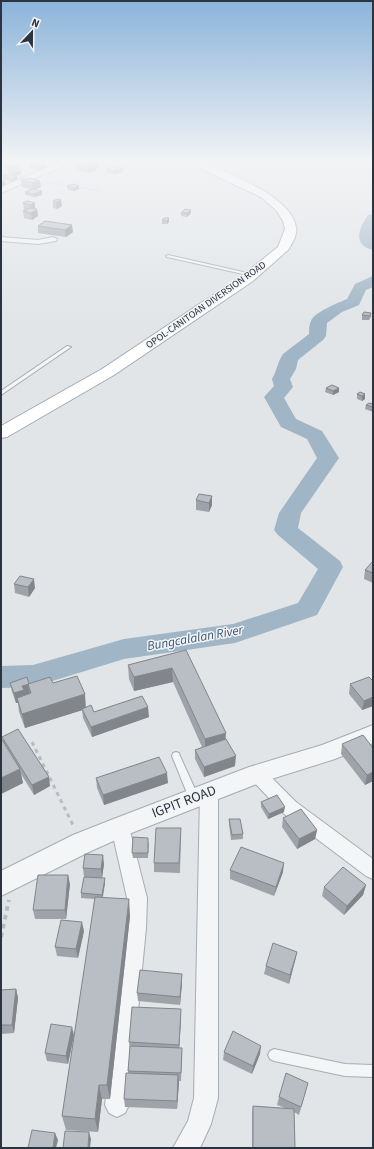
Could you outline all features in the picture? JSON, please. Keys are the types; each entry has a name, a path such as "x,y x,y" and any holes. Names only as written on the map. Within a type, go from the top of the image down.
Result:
{"main road":[{"name":"OPOL-CANITOAN DIVERSION ROAD","path":"1,424 98,368 243,273 273,249 280,236 282,228 276,215"},
{"name":"OPOL-CANITOAN DIVERSION ROAD","path":"1,433 83,386 133,355 248,278 282,250 286,244 291,229 289,221 285,215"}],"street":[{"path":"1,239 38,242 53,239"},
{"name":"IGPIT ROAD","path":"7,881 82,843 120,827 257,774 327,753 373,734"},
{"path":"257,774 290,808 373,870"},
{"path":"185,1148 197,1132 206,1098 202,795"},
{"path":"117,1105 137,898 120,827"}],"lane":[{"path":"168,256 243,273"},
{"path":"1,393 69,347"},
{"path":"176,756 202,795"},
{"path":"274,1055 345,1070 373,1070"}],"path":[{"path":"32,742 82,843"},
{"path":"1,937 7,881"}],"building":[{"path":"164,218 169,218 167,221 162,220"},
{"path":"45,221 72,225 65,230 38,226"},
{"path":"364,312 371,313 370,316 362,315"},
{"path":"332,385 339,388 333,391 326,388"},
{"path":"360,392 365,394 362,396 357,394"},
{"path":"369,403 373,404 373,407 366,405"},
{"path":"199,494 212,496 209,503 196,500"},
{"path":"373,561 373,573 365,570"},
{"path":"20,576 34,579 28,587 14,584"},
{"path":"186,650 226,733 205,739 172,668 134,677 128,665"},
{"path":"77,676 85,694 22,714 17,698 31,693 28,684 50,677 53,683"},
{"path":"27,677 29,684 22,686 24,690 14,693 10,683"},
{"path":"369,677 373,681 373,697 364,701 350,684"},
{"path":"142,696 148,707 91,727 82,709 91,705 94,712"},
{"path":"18,729 49,777 32,785 2,737"},
{"path":"363,735 373,748 373,772 367,775 342,744"},
{"path":"1,738 20,769 1,778"},
{"path":"226,739 236,756 204,767 195,750"},
{"path":"159,757 167,773 103,795 96,778"},
{"path":"277,795 285,807 269,814 261,802"},
{"path":"301,809 317,830 299,839 283,818"},
{"path":"229,819 240,819 243,834 232,835"},
{"path":"156,828 181,828 179,863 154,863"},
{"path":"133,837 148,838 148,853 132,853"},
{"path":"241,847 284,863 276,887 230,870"},
{"path":"85,854 103,855 101,869 83,868"},
{"path":"343,867 366,885 347,906 324,887"},
{"path":"38,875 68,875 65,910 33,910"},
{"path":"84,877 105,878 102,895 81,893"},
{"path":"95,897 129,899 107,1085 99,1085 95,1119 62,1116"},
{"path":"61,920 82,922 76,949 55,947"},
{"path":"273,943 297,952 290,975 266,966"},
{"path":"140,970 182,974 180,997 137,993"},
{"path":"16,989 12,1025 1,1025 1,990"},
{"path":"132,1007 181,1009 179,1045 129,1042"},
{"path":"51,1024 72,1027 66,1056 45,1053"},
{"path":"233,1031 261,1046 253,1066 224,1052"},
{"path":"130,1046 182,1048 181,1073 128,1071"},
{"path":"126,1073 178,1075 177,1101 124,1099"},
{"path":"286,1073 308,1083 301,1107 279,1097"},
{"path":"253,1106 294,1109 295,1148 253,1148"},
{"path":"32,1130 55,1133 53,1148 28,1148"},
{"path":"65,1131 89,1132 88,1148 63,1148"}],"waterway":[{"name":"Bungcalalan River","path":"373,218 366,230 368,244 373,246"},
{"name":"Bungcalalan River","path":"1,677 33,676 124,649 235,633 308,609 331,567 286,530 290,513 328,458 315,435 288,423 274,397 284,387 281,379 287,369 289,358 317,336 319,321 336,309 353,302 360,287 373,281"}]}
